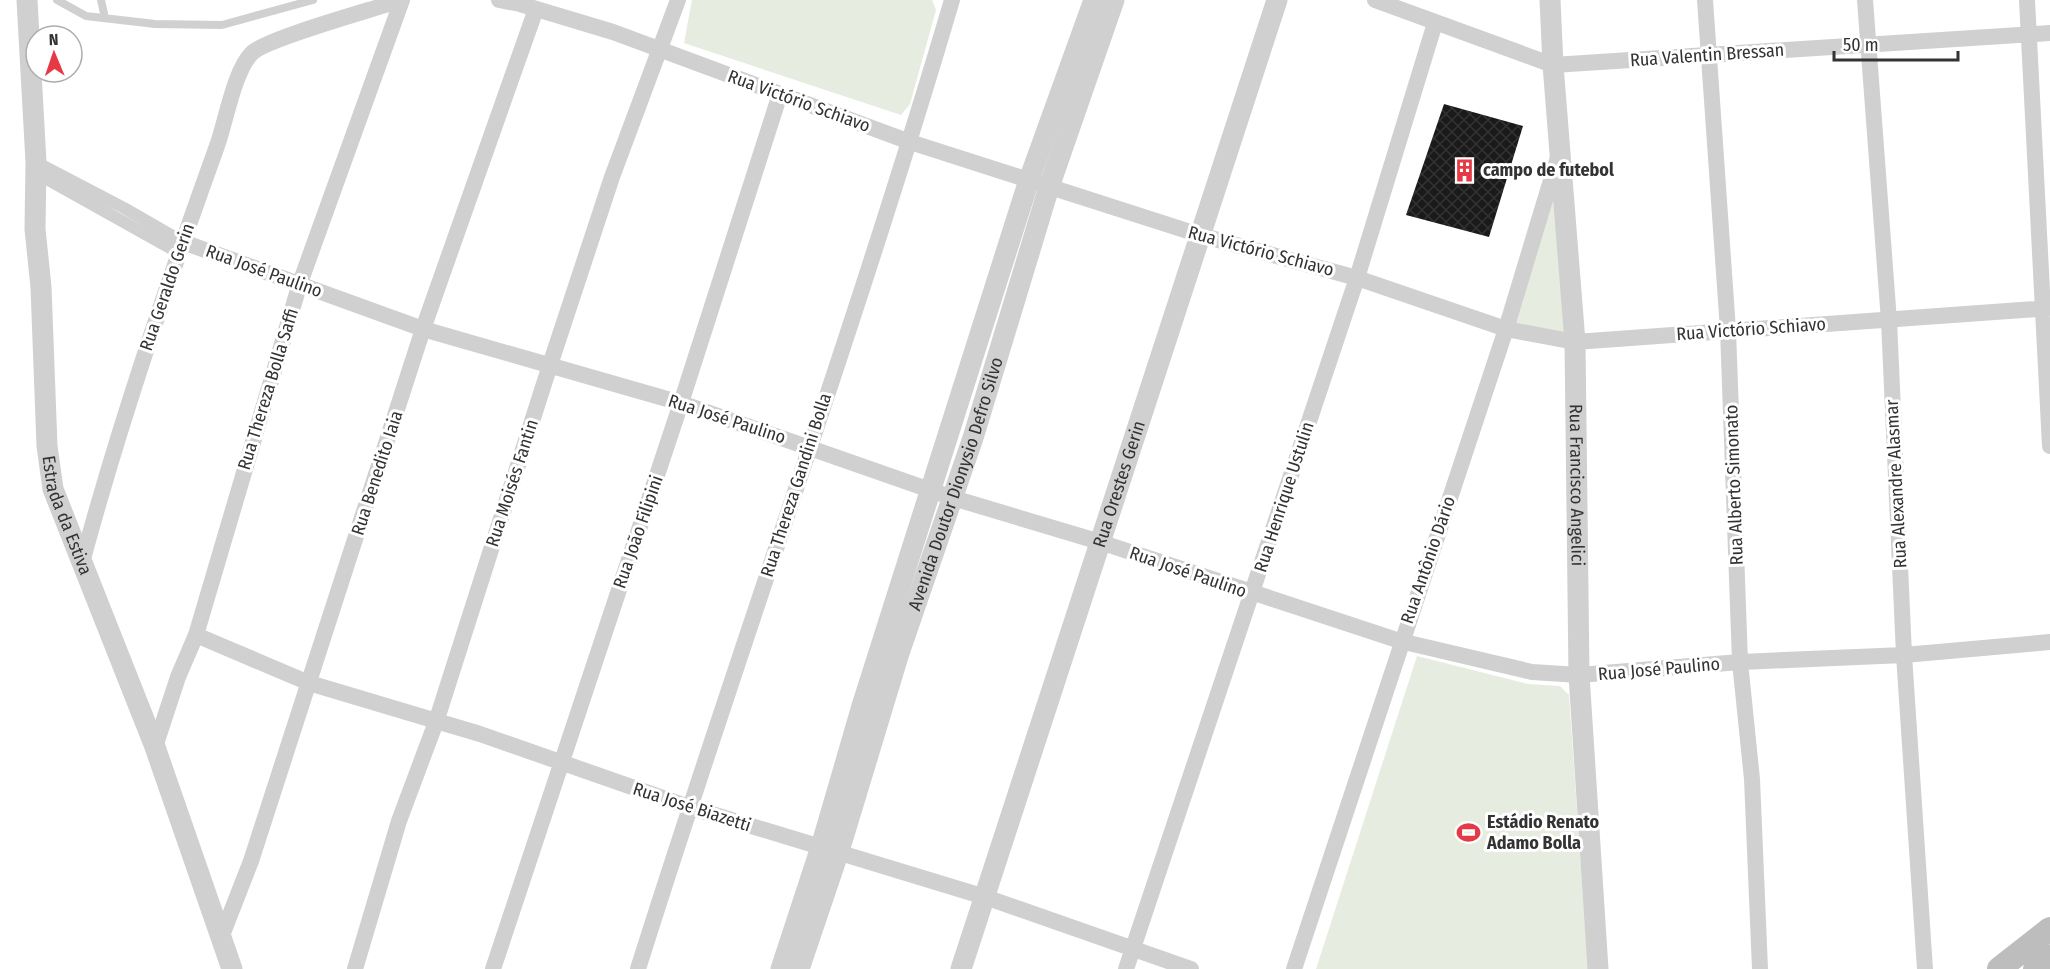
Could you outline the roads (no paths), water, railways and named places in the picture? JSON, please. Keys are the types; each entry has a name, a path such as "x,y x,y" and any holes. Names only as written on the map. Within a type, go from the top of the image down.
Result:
{"main road":[{"path":"1999,969 2050,929"},
{"path":"2035,969 2050,957"}],"street":[{"name":"Estrada da Estiva","path":"27,0 36,167 35,229 41,287 47,446 53,489 83,559 155,747 232,969"},
{"name":"Rua Geraldo Gerin","path":"83,559 151,330 226,120 241,71 253,52 284,39 402,0"},
{"name":"Rua Thereza Bolla Saffi","path":"155,747 178,677 196,635 300,283 402,0"},
{"name":"Rua Victório Schiavo","path":"499,0 536,9 661,49 910,142 1200,235 1357,278 1506,329 1575,342 2047,308"},
{"name":"Rua Moisés Fantin","path":"355,969 399,821 436,722 612,177 678,0"},
{"name":"Rua Thereza Gandini Bolla","path":"638,969 689,807 910,142 952,0"},
{"name":"Avenida Doutor Dionysio Defro Silvo","path":"799,969 830,849 862,706 1029,180 1094,0"},
{"name":"Avenida Doutor Dionysio Defro Silvo","path":"782,969 830,849 953,498 1049,187 1114,0"},
{"name":"Rua Orestes Gerin","path":"961,969 1277,0"},
{"name":"Rua Valentin Bressan","path":"1375,0 1553,65 2050,33"},
{"name":"Rua Francisco Angelici","path":"1550,0 1575,342 1579,675 1598,969"},
{"name":"Rua Alberto Simonato","path":"1705,0 1728,330 1740,662 1752,779 1760,969"},
{"name":"Rua Alexandre Alasmar","path":"1865,0 1889,321 1904,655 1925,969"},
{"path":"2027,0 2047,308 2050,446"},
{"name":"Rua Benedito Iaia","path":"221,938 251,861 423,329 536,9"},
{"name":"Rua Henrique Ustulin","path":"1126,969 1357,278 1435,23"},
{"name":"Rua João Filipini","path":"492,969 681,403 780,94"},
{"name":"Rua Antônio Dário","path":"1294,969 1385,700 1400,641 1506,329 1560,149"},
{"path":"36,167 124,208 181,247"},
{"name":"Rua José Paulino","path":"181,247 201,249 423,329 681,403 953,498 1100,542 1400,641 1532,672 1579,675 1740,662 1904,655 2050,642"},
{"name":"Rua José Biazetti","path":"196,635 309,683 480,734 560,764 689,807 984,897 1191,969"}],"lane":[{"path":"57,0 87,16 155,24 222,25 313,0"},
{"path":"101,0 105,18"}],"place":[{"name":"campo de futebol","path":"1465,170"},
{"name":"Estádio Renato Adamo Bolla","path":"1469,832"}]}
